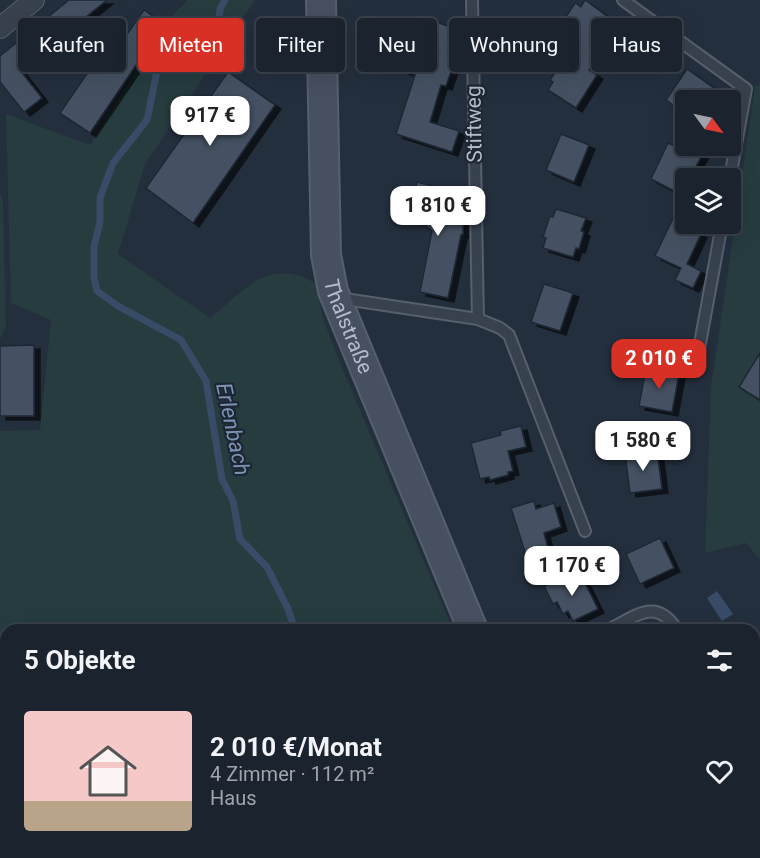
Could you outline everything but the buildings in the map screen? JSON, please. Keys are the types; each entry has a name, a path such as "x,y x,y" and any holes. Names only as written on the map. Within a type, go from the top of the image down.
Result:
{"street":[{"path":"0,28 34,0"},
{"name":"Thalstraße","path":"321,0 326,255 336,297 471,624"}],"lane":[{"name":"Stiftweg","path":"472,0 478,320"},
{"path":"622,0 746,89 732,168"},
{"path":"699,349 720,234"},
{"path":"336,297 478,320 500,328 509,335 585,531"},
{"path":"620,624 647,611 662,614 674,624"}],"green space":[{"path":"188,0 255,0 243,18 170,18"},
{"path":"138,68 138,72 207,72 145,164 118,254 210,318 246,288 270,275 284,273 315,283 324,321 338,358 450,624 0,624 0,431 40,430 51,320 11,303 6,114 90,145"},
{"path":"760,85 760,560 746,543 705,553 711,387 733,234 741,234 741,182 755,86"},
{"path":"0,192 3,202 6,327 0,339"}],"water":[{"path":"717,591 733,614 722,621 707,598"}],"waterway":[{"name":"Erlenbach","path":"225,0 220,9 217,31 206,49 190,60 164,64 157,71 147,120 113,163 100,198 100,222 94,247 94,278 97,291 118,306 181,340 206,381 222,479 233,501 240,539 267,567 293,624"}]}
